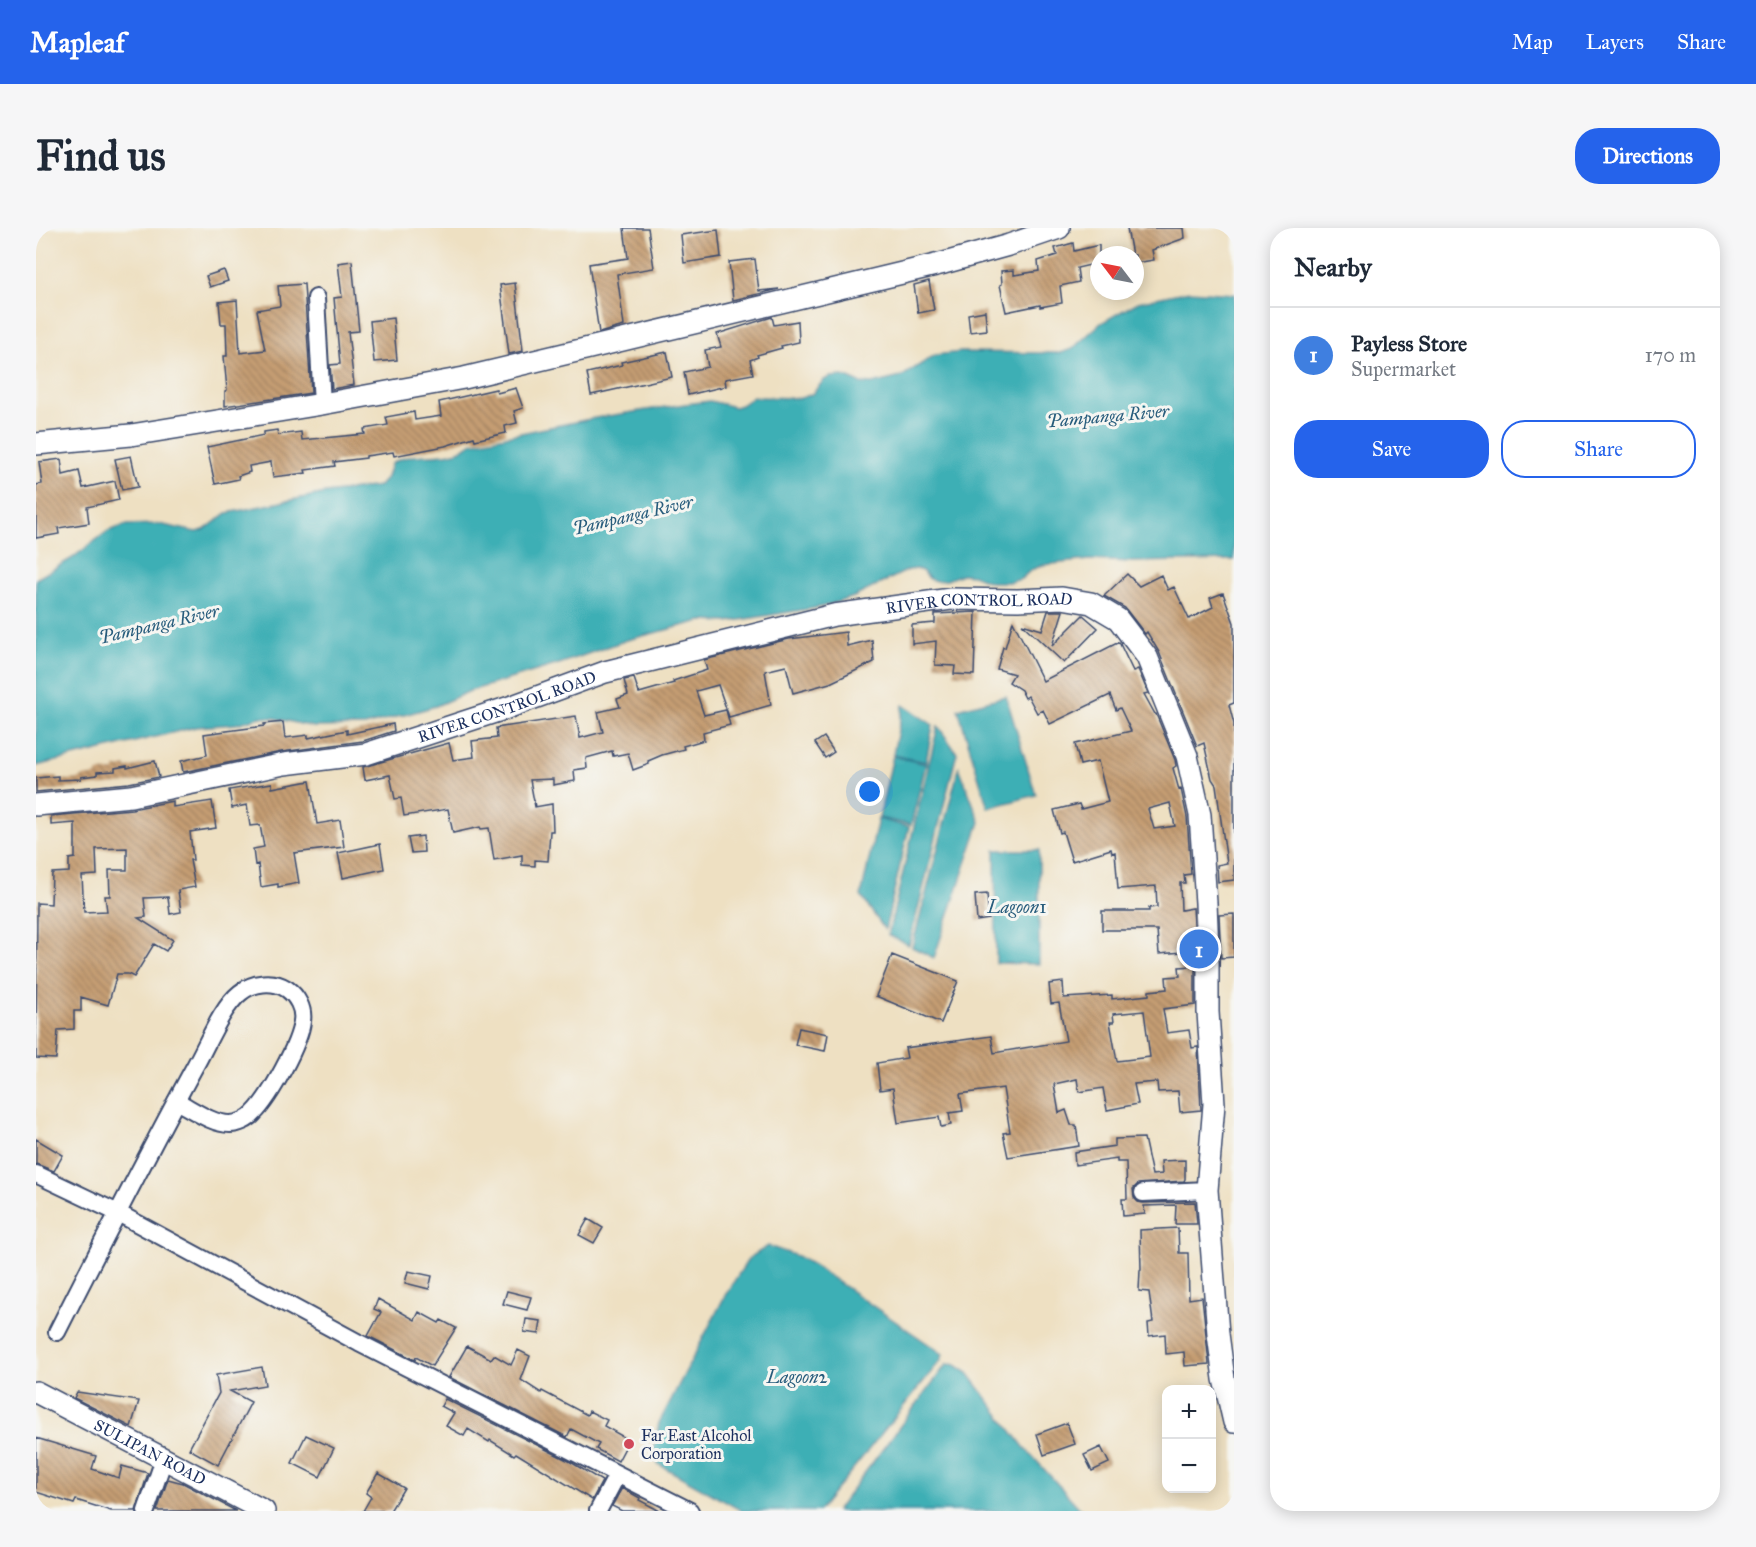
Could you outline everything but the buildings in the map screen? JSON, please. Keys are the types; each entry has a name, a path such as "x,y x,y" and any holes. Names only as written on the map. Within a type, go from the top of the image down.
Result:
{"street":[{"path":"36,444 131,435 322,404 487,372 944,263 1059,228"},
{"path":"316,298 322,404"},
{"name":"RIVER CONTROL ROAD","path":"36,805 131,796 284,764 366,754 507,708 605,672 834,615 951,599 1062,598 1091,603 1118,619 1147,657 1187,756 1200,815 1209,952 1208,1012 1214,1104 1207,1190 1218,1334 1224,1379 1234,1422"},
{"path":"57,1332 176,1101 223,1015 239,994 250,986 276,985 287,990 296,998 303,1020 299,1034 269,1092 253,1115 230,1124 219,1122 176,1101"},
{"path":"36,1174 118,1213 359,1343 690,1511"},
{"path":"1143,1193 1207,1190"},
{"name":"SULIPAN ROAD","path":"36,1392 264,1511"},
{"path":"146,1511 164,1459"},
{"path":"598,1511 617,1475"}],"water":[{"name":"Pampanga River","path":"1189,291 1234,294 1234,560 1132,562 1089,560 1043,565 1031,570 1021,579 1010,582 990,582 973,575 962,574 947,580 936,581 917,569 908,570 854,597 821,607 727,622 701,621 627,640 559,664 470,691 436,706 365,726 314,727 260,717 236,724 196,727 36,766 36,579 71,559 108,531 126,525 159,524 196,532 204,530 227,513 326,493 379,486 387,477 391,464 407,457 450,453 471,443 595,418 710,401 735,407 753,397 801,398 812,394 824,380 830,377 844,376 860,383 872,384 901,377 935,355 961,352 1061,353 1072,349 1101,323 1138,302"},
{"path":"1006,696 1036,795 988,808 958,709"},
{"path":"903,705 933,725 926,762 893,755"},
{"path":"938,726 957,753 909,945 888,935"},
{"path":"893,756 926,764 911,825 879,818"},
{"path":"959,767 980,822 934,958 912,947"},
{"path":"878,819 909,827 885,930 861,896"},
{"name":"Lagoon1","path":"995,850 1039,850 1039,964 996,963"},
{"name":"Lagoon2","path":"768,1246 797,1256 813,1265 943,1354 941,1360 819,1511 742,1511 658,1464 653,1453 659,1423 726,1294 749,1258"},
{"path":"954,1364 968,1373 1024,1447 1082,1511 836,1511 946,1365"}],"place":[{"name":"Payless Store","path":"1199,949"},
{"name":"Far East Alcohol Corporation","path":"629,1444"}]}
